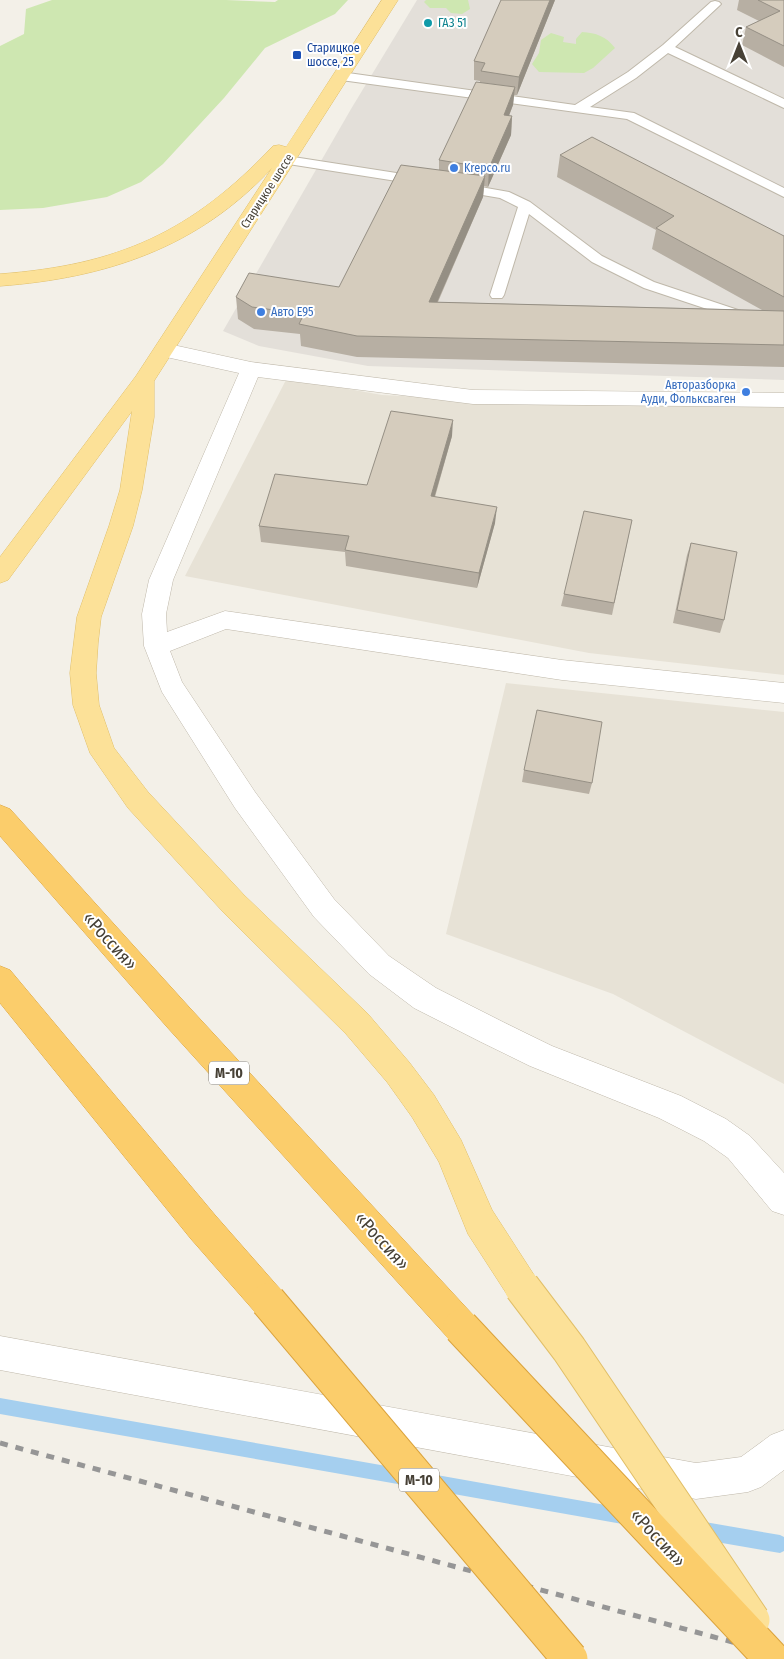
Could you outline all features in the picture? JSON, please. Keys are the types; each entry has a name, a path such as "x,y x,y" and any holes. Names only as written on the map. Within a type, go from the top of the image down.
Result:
{"highway":[{"name":"«Россия»","path":"0,817 178,1017 461,1327 772,1659"},
{"name":"М-10","path":"0,980 203,1227 268,1301 570,1659"}],"main road":[{"name":"Старицкое шоссе","path":"0,574 143,381 390,0"},
{"path":"0,280 46,277 107,264 136,254 184,230 231,198 323,104"},
{"path":"143,381 143,417 132,490 89,617 86,643 83,673 86,705 103,753 138,800 234,904 357,1024 398,1072 423,1106 450,1151 480,1222 522,1287 569,1349 778,1659"}],"street":[{"path":"164,350 252,369 473,397 784,400"},
{"path":"252,369 161,580 154,614 156,646 172,685 245,800 324,908 379,964 425,998 492,1032 600,1081 670,1107 715,1130 739,1147 784,1199"},
{"path":"156,646 225,620 562,670 784,693"},
{"path":"0,1353 696,1481 748,1474 784,1448"}],"lane":[{"path":"577,109 632,75 667,48 715,4"},
{"path":"667,48 784,104"},
{"path":"341,76 630,116 784,193"},
{"path":"287,160 504,195 526,205 606,263 649,285 740,315"},
{"path":"497,295 526,205"}],"shaded area":[{"path":"417,0 784,0 784,380 368,366 259,346 223,331 351,109"},
{"path":"287,378 382,395 592,405 784,407 784,675 589,653 185,576"},
{"path":"506,683 784,712 784,1084 613,994 446,934"}],"green space":[{"path":"52,0 226,0 275,2 278,0 348,0 335,14 265,48 224,98 163,164 141,182 107,197 43,208 0,210 0,46 24,34 26,9"},
{"path":"426,0 468,0 470,9 462,14 451,13 446,8 430,8 424,2"},
{"path":"582,32 600,36 615,48 593,68 584,73 539,72 532,64 539,53 541,40 551,33 564,37 563,42 576,44 576,39"}],"building":[{"path":"501,0 550,0 519,77 481,71 485,63 474,61"},
{"path":"758,0 784,0 784,46 746,27 780,11"},
{"path":"476,82 515,87 504,115 512,116 489,168 439,160"},
{"path":"592,137 784,236 784,297 656,228 674,216 560,155"},
{"path":"401,165 485,176 429,302 784,311 784,345 357,336 299,324 304,314 252,307 236,297 249,273 339,287"},
{"path":"391,411 453,420 431,496 497,507 479,573 345,550 349,536 259,526 275,474 367,485"},
{"path":"584,511 632,520 614,603 564,594"},
{"path":"691,543 737,552 724,620 677,610"},
{"path":"537,710 602,722 592,783 524,770"}],"waterway":[{"path":"0,1406 409,1478"},
{"path":"431,1482 628,1517"},
{"path":"699,1530 780,1544"}],"railway":[{"path":"0,1443 784,1656"}],"place":[{"name":"ГАЗ 51","path":"428,23"},
{"name":"Старицкое шоссе, 25","path":"297,55"},
{"name":"Krepco.ru","path":"454,168"},
{"name":"Авто E95","path":"261,312"},
{"name":"Авторазборка Ауди, Фольксваген","path":"746,392"}]}
